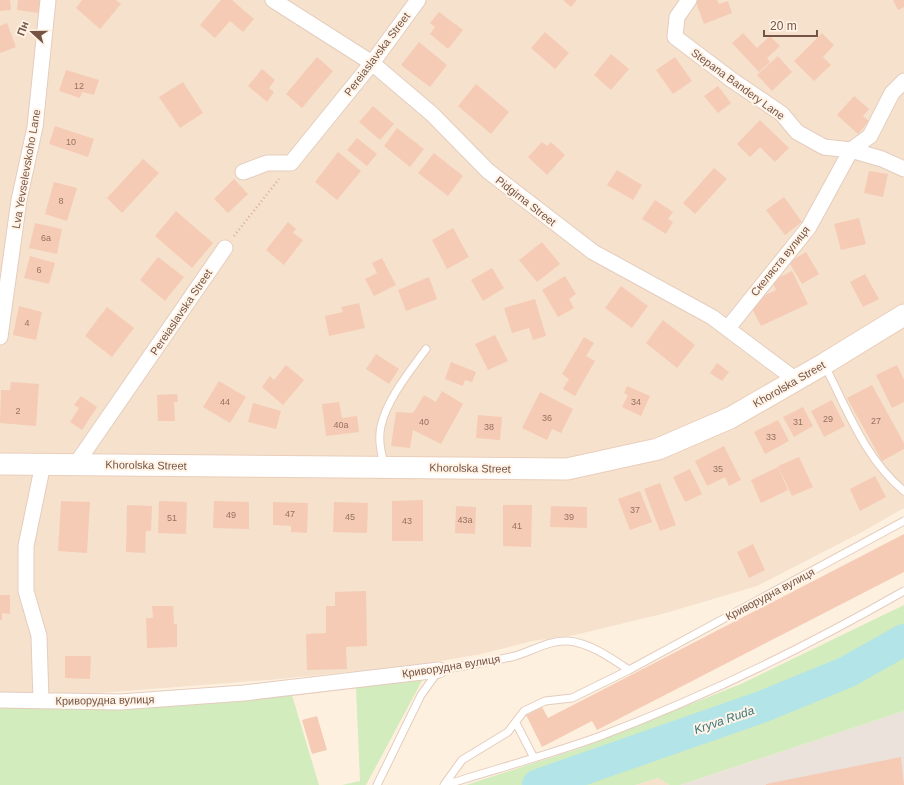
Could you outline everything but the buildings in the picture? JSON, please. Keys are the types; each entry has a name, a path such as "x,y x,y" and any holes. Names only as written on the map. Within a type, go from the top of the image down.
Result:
{"street":[{"name":"Lva Yevselevskoho Lane","path":"0,337 19,200 35,127 48,0"},
{"name":"Pidgirna Street","path":"273,0 316,29 372,63 432,114 488,171 593,252 672,294 728,328 796,380"},
{"name":"Pereiaslavska Street","path":"291,163 372,63 418,0"},
{"name":"Stepana Bandery Lane","path":"688,0 677,17 675,37 732,80 782,114 797,132 824,147 851,150 882,159 904,169"},
{"path":"851,150 870,136 892,92 904,81"},
{"name":"Скеляста вулиця","path":"728,328 809,227 851,150"},
{"path":"243,172 267,163 291,163"},
{"name":"Pereiaslavska Street","path":"76,464 225,248"},
{"name":"Khorolska Street","path":"0,464 567,469 658,449 730,418 824,364 904,315"},
{"path":"40,701 40,636 26,591 26,546 42,464"},
{"name":"Криворудна вулиця","path":"0,700 120,702 244,693 439,670"}],"lane":[{"path":"384,467 380,444 381,425 394,395 426,350"},
{"path":"824,364 870,453 895,484 904,491"},
{"name":"Криворудна вулиця","path":"439,670 488,663 518,655 547,643 568,641 589,647 629,670 904,521"},
{"path":"445,785 598,737 752,670 851,621 904,591"},
{"path":"377,785 421,695 439,670"},
{"path":"445,785 462,760 508,732 516,724 524,711 545,701 572,698 629,670"},
{"path":"516,724 534,758"}],"path":[{"path":"225,248 291,163"}],"shaded area":[{"path":"0,0 904,0 904,508 862,532 757,586 666,613 575,635 533,641 481,654 425,664 280,679 75,695 0,694"},
{"path":"904,711 904,785 680,785"},
{"path":"658,778 670,785 635,785"}],"green space":[{"path":"904,605 904,711 680,785 670,785 658,778 635,785 466,785 581,748 741,684"},
{"path":"423,679 366,785 342,785 360,781 356,687"},
{"path":"292,695 319,785 0,785 0,706"}],"waterway":[{"name":"Kryva Ruda","path":"538,785 764,706 847,672 904,640"}]}
